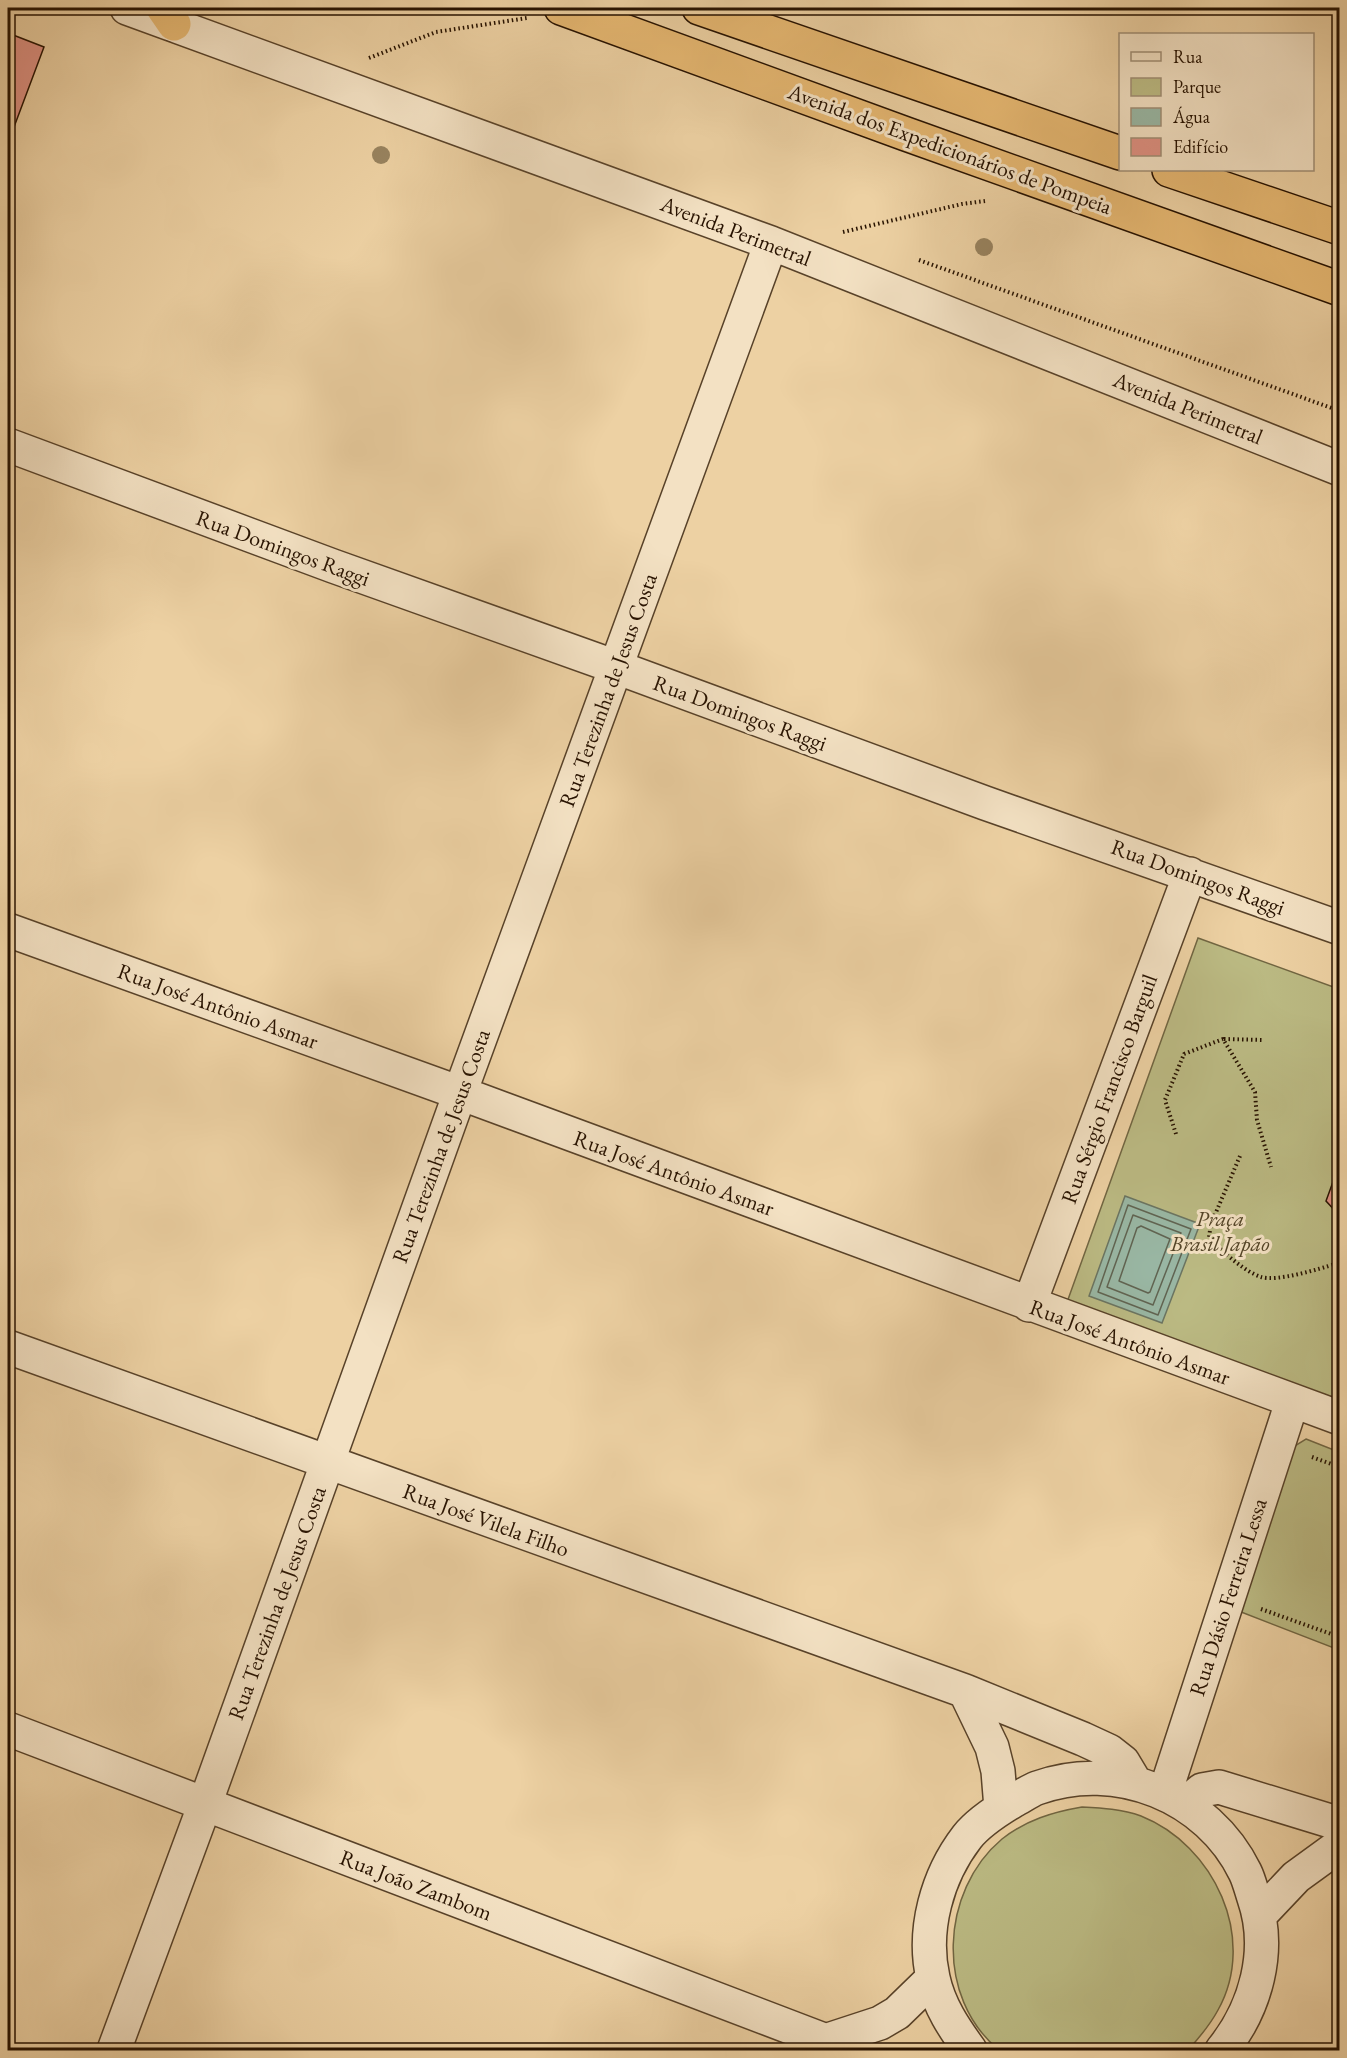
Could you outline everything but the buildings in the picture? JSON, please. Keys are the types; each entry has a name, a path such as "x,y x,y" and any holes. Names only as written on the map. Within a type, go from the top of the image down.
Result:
{"highway":[{"name":"Avenida dos Expedicionários de Pompeia","path":"561,8 1340,289"},
{"path":"699,8 1119,153"},
{"path":"1172,171 1340,228"}],"street":[{"name":"Avenida Perimetral","path":"127,8 168,16 771,243 1340,469"},
{"name":"Rua Terezinha de Jesus Costa","path":"114,2050 205,1804 460,1093 771,243"},
{"name":"Rua Domingos Raggi","path":"8,445 985,803 1340,928"},
{"name":"Rua Sérgio Francisco Barguil","path":"1029,1305 1190,874"},
{"name":"Rua José Antônio Asmar","path":"8,930 460,1093 1340,1418"},
{"name":"Rua José Vilela Filho","path":"8,1347 965,1691 1108,1751 1123,1762 1135,1782"},
{"name":"Rua Dásio Ferreira Lessa","path":"1175,1799 1292,1402"},
{"path":"965,1691 992,1747 998,1771 1001,1808"},
{"name":"Rua João Zambom","path":"8,1729 837,2046 897,2013 933,1978"},
{"path":"970,2050 948,2021 933,1978 929,1928 941,1879 968,1836 1001,1808 1036,1788 1068,1779 1102,1778 1135,1782 1175,1799 1220,1834 1245,1872 1260,1915 1261,1956 1254,1996 1236,2033 1222,2050"},
{"path":"1175,1799 1210,1786 1219,1787 1340,1824"},
{"path":"1260,1915 1296,1877 1340,1845"}],"path":[{"path":"363,60 436,32 530,17"},
{"path":"841,232 962,204 995,200"},
{"path":"1223,1039 1255,1092 1257,1120 1271,1167"},
{"path":"1176,1134 1165,1100 1184,1054 1223,1039 1264,1040"},
{"path":"1240,1156 1211,1224 1209,1237 1232,1259 1262,1278 1309,1273 1335,1264"},
{"path":"1306,1467 1310,1456 1340,1467"},
{"path":"1253,1606 1340,1637"}],"green space":[{"name":"Praça Brasil Japão","path":"1198,938 1339,989 1339,1404 1066,1305"},
{"path":"1306,1439 1339,1452 1339,1650 1236,1610 1293,1447"},
{"path":"1082,1807 1112,1809 1134,1814 1167,1830 1189,1848 1208,1871 1222,1897 1230,1925 1233,1953 1229,1982 1215,2016 1188,2050 999,2050 978,2028 964,2002 955,1974 953,1945 957,1915 966,1887 981,1861 1011,1832 1050,1814"}],"water":[{"path":"1125,1196 1200,1224 1162,1323 1089,1296"}]}
